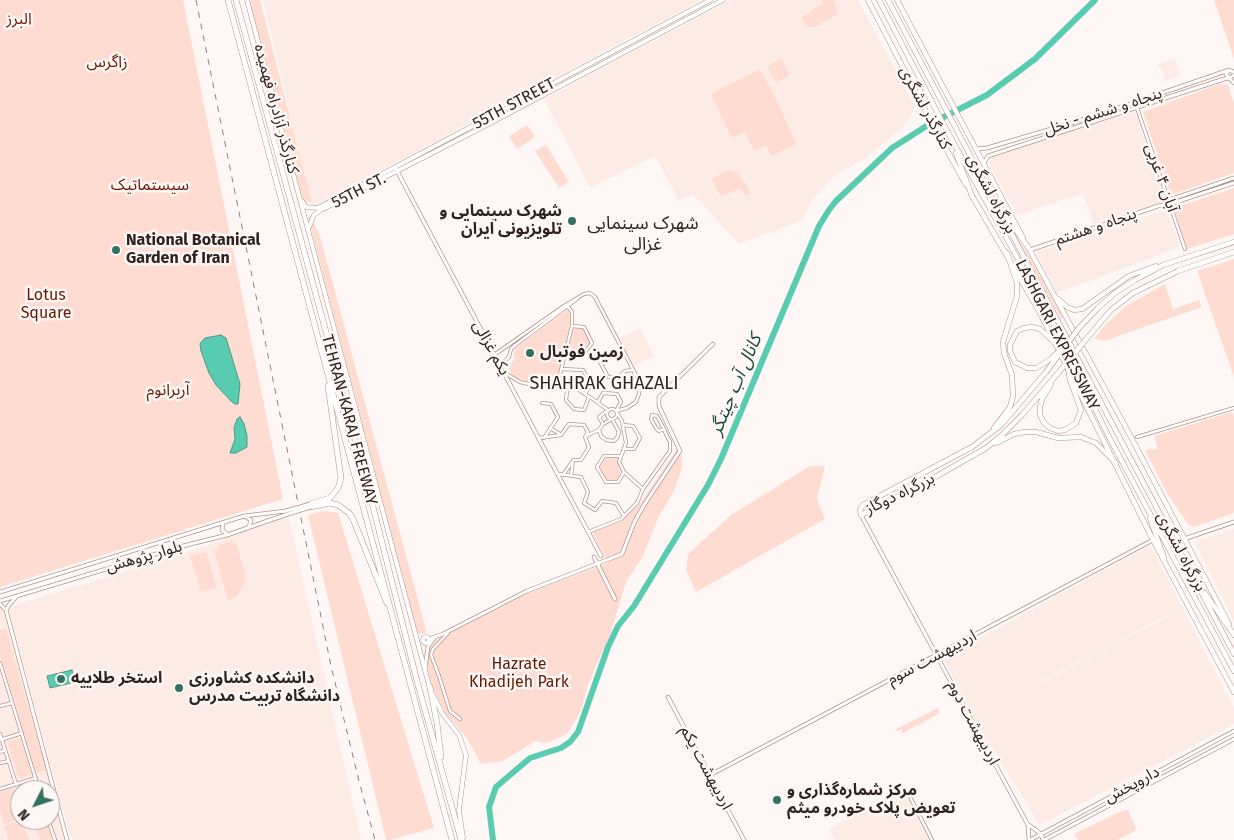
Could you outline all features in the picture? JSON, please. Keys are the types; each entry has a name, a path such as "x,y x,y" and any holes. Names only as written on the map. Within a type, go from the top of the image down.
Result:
{"highway":[{"name":"TEHRAN-KARAJ FREEWAY","path":"228,0 452,840"},
{"name":"TEHRAN-KARAJ FREEWAY","path":"236,0 365,478 417,681 462,840"},
{"path":"310,505 330,498 338,488 341,478 326,368"},
{"path":"310,505 329,503 338,505 349,512 391,611"},
{"path":"430,688 437,723 442,773"}],"main road":[{"name":"کنارگذر آزادراه فهمیده","path":"247,0 430,688 439,709 460,735 466,754 459,810 462,840"},
{"name":"55TH STREET","path":"319,209 394,167 710,0"},
{"name":"55TH STREET","path":"397,171 723,0"},
{"name":"کنارگذر لشگری","path":"868,0 926,112 972,196 1007,253 1068,368 1153,540 1234,692"},
{"name":"LASHGARI EXPRESSWAY","path":"879,0 946,129 1049,315 1105,428 1234,671"},
{"name":"بزرگراه لشگری","path":"888,0 1234,654"},
{"name":"کنارگذر لشگری","path":"897,0 1234,635"},
{"path":"672,20 674,26"},
{"path":"495,114 497,118"},
{"path":"946,129 972,196"},
{"name":"55TH ST.","path":"319,209 397,171"},
{"path":"993,198 1029,249"},
{"path":"300,199 306,207 319,209"},
{"path":"308,229 311,218 319,209"},
{"path":"1053,293 1067,307 1074,310 1082,309 1129,276 1145,269 1233,242"},
{"name":"بزرگراه دوگاز","path":"1162,265 1115,293 1098,308 1079,328 1046,372 1001,425 964,451 863,505 860,510 861,515 938,476 986,448 1002,435 1022,415 1111,310 1133,293 1178,271 1234,252"},
{"path":"987,436 1010,407 1013,396 1012,375 1004,353 1004,342 1017,296 1017,283 1007,253"},
{"path":"1054,342 1040,329 1024,328 1018,331 1010,345 1010,351 1015,362 1027,368 1036,368 1051,358 1072,339"},
{"path":"1058,372 1042,399 1040,415 1044,423 1058,431 1065,430 1076,423 1081,410 1070,380 1068,368"},
{"path":"986,448 1014,434 1025,432 1036,432 1058,438 1081,437 1096,443 1116,463"},
{"path":"1142,498 1164,558"},
{"path":"1192,573 1234,635"},
{"path":"419,647 426,637 429,639"},
{"path":"416,638 423,640"}],"street":[{"path":"1234,74 1230,70 1226,74 1234,83"},
{"name":"پنجاه و ششم - نخل","path":"976,149 987,148 1095,116 1230,70"},
{"name":"پنجاه و ششم - نخل","path":"984,163 988,156 1229,78 1234,74"},
{"name":"آبان ۴ غربی","path":"1137,108 1185,249"},
{"path":"1095,116 1098,121"},
{"name":"یکم غزالی","path":"394,167 601,556"},
{"name":"پنجاه و هشتم","path":"1029,249 1234,178"},
{"name":"پنجاه و هشتم","path":"1169,202 1234,183"},
{"path":"494,354 523,337 584,294 590,292 634,370 640,385 638,398 632,406 616,411 608,410 599,417 603,424"},
{"path":"505,373 520,382 540,386 546,385 560,374 572,326 572,312 566,306"},
{"path":"566,354 584,355 592,342 584,327 572,326"},
{"path":"500,365 509,358 511,349 523,337"},
{"path":"429,639 450,631 527,591 622,554 634,523 644,505 680,451 659,406 659,397 713,344"},
{"path":"504,348 511,354"},
{"path":"622,348 615,354 607,354 600,362 608,377 619,377 625,371 634,370"},
{"path":"562,369 583,370 591,384 585,394"},
{"path":"560,374 573,386 608,410"},
{"path":"573,386 567,391 566,400 574,409 584,410 589,397"},
{"path":"585,437 599,430 603,424 616,416 616,411 621,402 617,394 603,394 598,402"},
{"path":"542,403 551,404 558,416 544,438"},
{"path":"1137,437 1234,408"},
{"path":"608,410 607,416 622,421"},
{"path":"616,411 622,421 626,443 619,462 624,472 644,488"},
{"path":"588,532 616,522 637,503 644,488 670,451 670,442 664,429 657,416 654,414 651,419 656,428 659,431 664,429"},
{"path":"599,430 601,436 606,440 614,441 619,432 612,419"},
{"path":"539,438 561,435 569,424 584,425 588,432 585,437"},
{"path":"623,425 633,426 640,438 634,449 625,449"},
{"path":"550,428 561,435"},
{"path":"573,460 581,460 589,447 585,437"},
{"path":"621,456 604,456 597,467 606,482 618,482 624,472"},
{"path":"563,475 573,460"},
{"path":"571,476 573,460"},
{"path":"558,474 581,477 588,492 584,503 595,510 602,501 616,503 624,516"},
{"path":"287,512 310,505"},
{"name":"بلوار پژوهش","path":"0,592 244,516 287,512"},
{"name":"بلوار پژوهش","path":"0,603 169,549 248,528 287,512"},
{"name":"اردیبهشت دوم","path":"861,515 1028,825 1030,840"},
{"path":"244,516 251,520 248,528"},
{"path":"1184,539 1234,522"},
{"path":"223,523 222,530 226,534"},
{"name":"اردیبهشت سوم","path":"710,775 1153,540"},
{"path":"594,557 615,599"},
{"path":"6,610 18,596"},
{"path":"0,603 6,610 67,840"},
{"path":"450,631 433,648 431,655 440,676 450,711 460,719"},
{"path":"425,670 428,646 434,638"},
{"path":"0,663 36,778 29,780"},
{"name":"اردیبهشت یکم","path":"668,697 744,840"},
{"path":"0,706 12,703"},
{"name":"داروپخش","path":"1030,840 1234,731"},
{"path":"1,740 22,733"},
{"path":"0,734 15,780"},
{"path":"1041,834 1044,840 1234,739"},
{"path":"0,752 5,750"},
{"path":"0,763 8,761"},
{"path":"909,795 932,840"},
{"name":"اردیبهشت دوم","path":"1028,825 1041,834"}],"shaded area":[{"path":"263,0 701,0 312,207"},
{"path":"731,0 858,0 915,107 907,123 867,157 834,176 811,201 803,220 739,244 693,194 679,200 655,156 590,188 544,99"},
{"path":"1175,59 1181,76 1165,81 1161,67 1156,65"},
{"path":"1132,112 1136,114 1163,199 1162,202 1093,224 1083,193 1017,215 989,163 992,157"},
{"path":"1167,210 1180,247 1057,293 1037,254 1038,251"},
{"path":"640,328 654,356 634,366 620,338"},
{"path":"221,335 226,338 240,384 238,404 231,401 216,385 209,373 201,351 200,344 205,338"},
{"path":"240,417 247,436 247,447 236,453 230,453 235,439 234,428 237,419"},
{"name":"دانشکده کشاورزی دانشگاه تربیت مدرس","path":"288,514 361,840 71,840 60,799 60,780 55,780 9,611 11,606 186,553"},
{"path":"1234,529 1234,622 1195,542"},
{"path":"1147,547 1151,547 1234,708 1234,724 1040,825 973,717 943,658","holes":["1178,611 1034,686 1162,618"]},
{"path":"0,607 4,611 49,780 10,780 10,830 60,830 60,821 65,840 0,840"},
{"name":"استخر طلاییه","path":"72,670 75,682 50,688 47,676"},
{"path":"904,790 930,840 835,840 829,829"}],"green space":[{"name":"National Botanical Garden of Iran","path":"0,0 183,0 283,499 0,587"},
{"path":"249,0 260,0 312,203 304,200 302,197"},
{"path":"822,0 833,0 837,9 836,15 814,27 806,26 802,17 809,13 812,17 810,11 823,4"},
{"path":"1214,0 1234,0 1234,59"},
{"path":"782,60 789,73 788,77 775,81 768,68 770,64"},
{"path":"760,69 780,107 796,144 772,156 766,145 754,151 745,131 732,138 712,97 714,92"},
{"path":"1219,84 1228,85 1234,103 1234,173 1171,195 1143,112"},
{"path":"527,125 535,137 517,149 509,136"},
{"path":"546,145 569,182 559,188 535,151"},
{"path":"729,170 738,173 751,193 746,196 741,188 721,196 712,179"},
{"path":"1234,188 1234,234 1187,249 1174,208"},
{"path":"310,215 320,236 426,630 425,634 418,634 417,631 308,218"},
{"path":"1004,216 1038,270 1063,317 1061,319"},
{"path":"1234,259 1234,377 1197,271"},
{"path":"1165,284 1173,309 1199,300 1202,307 1104,341 1095,338 1090,344 1105,325 1126,306"},
{"path":"567,310 571,314 570,325 558,374 546,384 527,382 514,376 507,367 514,360 514,349"},
{"path":"574,327 584,329 590,342 582,353 568,352"},
{"path":"1232,412 1234,416 1234,513 1194,527 1188,524 1168,495 1145,450 1158,449 1154,436"},
{"name":"Hazrate Khadijeh Park","path":"678,448 682,457 682,468 674,491 658,518 643,556 626,582 611,632 588,685 581,711 567,734 547,743 535,741 503,761 481,764 467,738 445,713 431,685 428,675 428,649 434,641 531,592 608,563 592,532 620,522 638,506"},
{"path":"606,457 618,458 617,462 621,472 617,480 606,480 599,467"},
{"path":"810,466 825,466 817,499 825,519 696,592 686,570 688,554 731,515"},
{"path":"323,511 338,513 434,828 386,840 308,515"},
{"path":"233,541 237,546 245,575 245,582 237,596 228,600 214,550 219,548 218,545"},
{"path":"206,552 217,588 201,592 190,556"},
{"path":"6,629 47,771 36,773 0,654 0,630"},
{"path":"938,708 940,713 901,734 902,729 897,731 896,729"},
{"path":"20,738 32,774 19,779 7,742"},
{"path":"10,789 10,822 4,824 0,810 0,792"},
{"path":"1124,810 1128,810 1136,828 1135,831 1117,840 1078,840 1074,834"},
{"path":"10,824 10,830 26,830 29,840 9,840 4,826"},
{"path":"37,830 49,830 52,839 40,840"}],"waterway":[{"name":"کانال آب چیتگر","path":"493,840 489,807 496,787 530,758 561,748 570,742 578,732 608,647 618,626 634,606 708,485 721,459 819,226 829,210 836,201 892,148 928,125 987,95 1035,59 1095,0"}],"railway":[{"path":"196,0 331,666 375,840"}],"place":[{"name":"شهرک سینمایی و تلویزیونی ایران","path":"572,221"},
{"name":"National Botanical Garden of Iran","path":"116,250"},
{"name":"زمین فوتبال","path":"530,353"},
{"name":"استخر طلاییه","path":"61,679"},
{"name":"دانشکده کشاورزی دانشگاه تربیت مدرس","path":"179,688"},
{"name":"مرکز شماره‌گذاری و تعویض پلاک خودرو میثم","path":"777,800"}],"district":[{"name":"شهرک سینمایی غزالی","path":"643,234"},
{"name":"SHAHRAK GHAZALI","path":"604,384"}],"park label":[{"name":"البرز","path":"19,20"},
{"name":"زاگرس","path":"107,63"},
{"name":"سیستماتیک","path":"150,186"},
{"name":"Lotus Square","path":"46,305"},
{"name":"آربرانوم","path":"168,391"}]}
